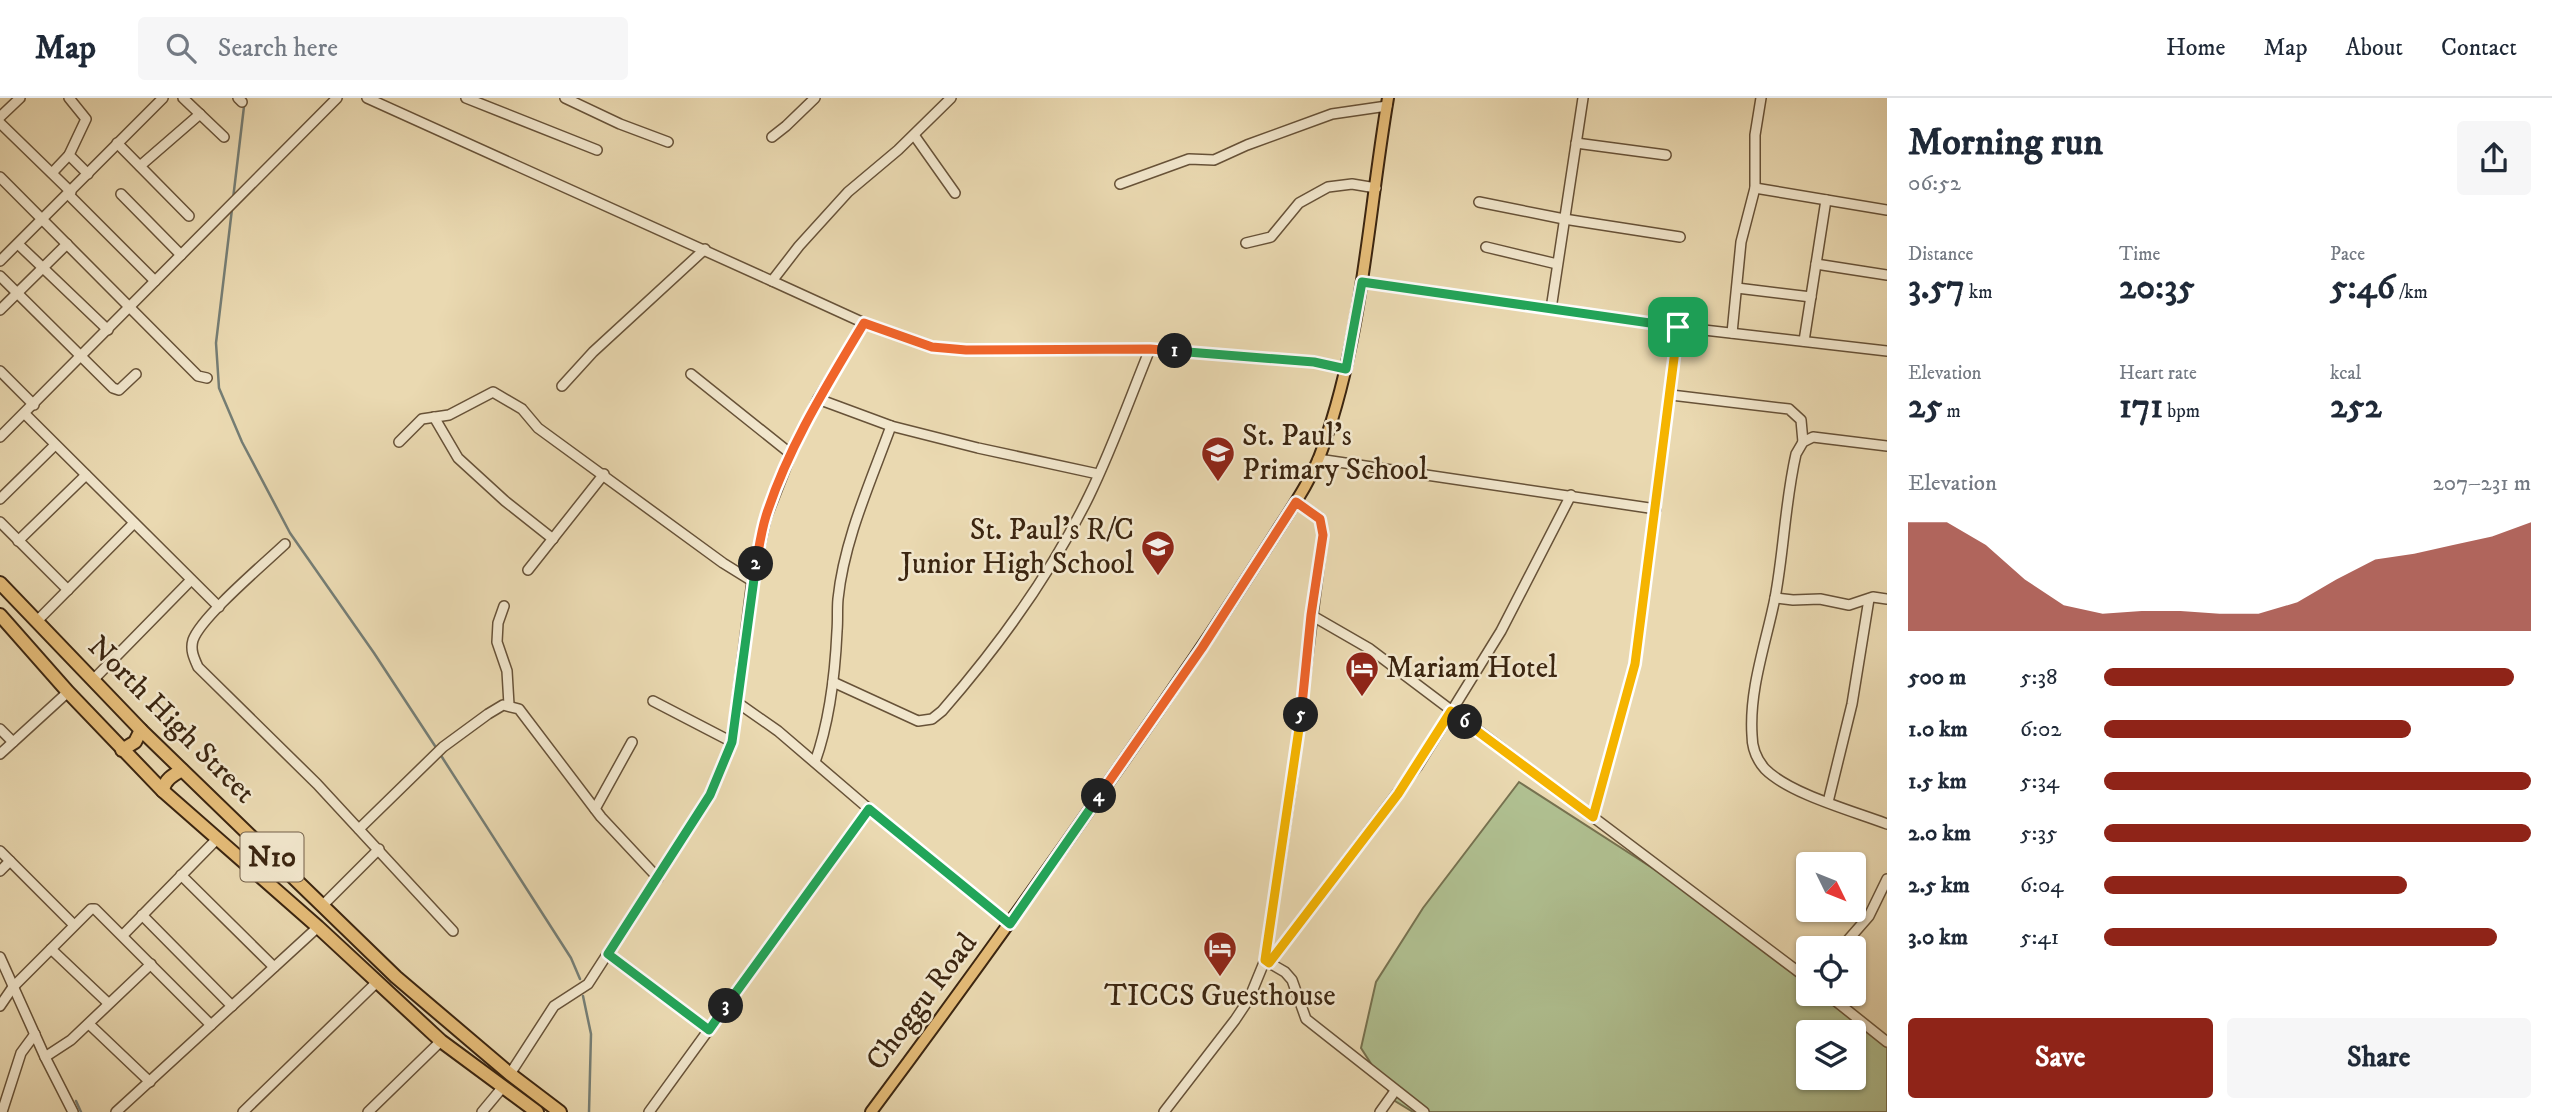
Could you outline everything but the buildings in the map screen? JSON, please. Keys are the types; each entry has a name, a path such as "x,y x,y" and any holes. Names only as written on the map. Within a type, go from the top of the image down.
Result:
{"highway":[{"name":"North High Street","path":"0,583 141,730 405,986 509,1074 561,1112"},
{"name":"North High Street","path":"0,615 68,692 163,791 318,927 441,1041 537,1112"},
{"path":"122,750 135,742 141,730"},
{"path":"163,791 169,779 182,770"}],"main road":[{"name":"Choggu Road","path":"871,1112 1010,924 1202,648 1296,502 1318,460 1346,369 1362,282 1387,102"}],"street":[{"path":"0,117 20,98"},
{"path":"52,173 69,155 86,119 69,98"},
{"path":"0,261 163,98"},
{"path":"183,98 224,137"},
{"path":"0,437 337,98"},
{"path":"367,98 864,323 932,347 966,350 1150,349 1314,362 1346,369"},
{"path":"466,98 597,150"},
{"path":"565,98 620,124 668,142"},
{"path":"772,137 815,98"},
{"path":"772,281 799,246 848,192 914,135 950,98"},
{"path":"1551,309 1583,98"},
{"path":"1732,333 1741,242 1755,188 1755,135 1761,98"},
{"path":"1120,184 1189,159 1214,160 1332,114 1387,102"},
{"path":"140,166 200,114"},
{"path":"0,123 52,173 155,281"},
{"path":"914,135 955,193"},
{"path":"1576,142 1666,155"},
{"path":"117,143 189,216"},
{"path":"69,155 88,174"},
{"path":"0,177 198,376 207,379"},
{"path":"1246,243 1270,237 1299,203 1328,187 1352,184 1376,188"},
{"path":"1755,188 1887,210"},
{"path":"121,194 181,256"},
{"path":"1804,341 1826,200"},
{"path":"1479,202 1564,219 1681,237"},
{"path":"18,244 108,330"},
{"path":"0,310 67,244"},
{"path":"1486,247 1558,264"},
{"path":"562,386 593,352 705,249"},
{"path":"1816,264 1887,275"},
{"path":"0,276 116,390 136,374"},
{"path":"1362,282 1678,327 1887,351"},
{"path":"1737,288 1811,298"},
{"path":"509,1074 554,1006 588,984 710,795 732,742 752,581 766,518 790,454 818,400 864,323"},
{"path":"1593,817 1635,664 1678,327"},
{"path":"833,682 918,721 932,719 966,684 1012,623 1074,526 1150,349"},
{"path":"0,371 34,405"},
{"path":"691,374 790,454"},
{"path":"400,442 422,419 449,415 494,392 522,409 538,428 723,563 752,581"},
{"path":"1671,395 1789,409 1801,420 1803,442"},
{"path":"818,400 891,426 1098,474"},
{"path":"25,414 219,607"},
{"path":"434,417 458,458 505,501 553,539"},
{"path":"815,762 828,718 843,566 891,426"},
{"path":"1887,446 1813,436 1803,442 1796,454 1791,473 1775,598 1762,646 1752,712 1755,755 1764,768 1779,780 1887,824"},
{"path":"0,499 55,445"},
{"path":"1318,460 1656,509"},
{"path":"528,570 604,474"},
{"path":"18,541 86,475"},
{"path":"1164,1112 1249,999 1267,961 1398,794 1501,631 1571,495"},
{"path":"1267,961 1323,535 1320,519 1296,502"},
{"path":"0,523 68,590"},
{"path":"37,621 134,523"},
{"path":"285,544 203,623 192,642 192,654 198,667 317,784 453,931"},
{"path":"93,680 191,580"},
{"path":"1775,598 1821,599 1849,605 1869,599 1887,599"},
{"path":"1828,802 1852,704 1869,599"},
{"path":"504,606 498,623 497,642 507,671 509,705"},
{"path":"1311,615 1370,649 1796,970"},
{"path":"0,754 68,692"},
{"path":"653,701 732,742"},
{"path":"738,704 778,731 1010,924"},
{"path":"359,829 443,747 488,714 503,705 509,705 519,709 595,809 658,878"},
{"path":"0,729 13,742"},
{"path":"595,809 632,742"},
{"path":"649,1112 869,809"},
{"path":"123,935 217,839"},
{"path":"323,905 379,849"},
{"path":"0,851 74,925"},
{"path":"0,871 10,861"},
{"path":"181,875 274,967"},
{"path":"1852,936 1869,916 1887,879"},
{"path":"0,1006 13,987 74,925 91,909 95,909 211,1025"},
{"path":"142,915 232,1006"},
{"path":"116,1112 128,1108 149,1082 318,927"},
{"path":"51,949 108,1003"},
{"path":"608,954 709,1030"},
{"path":"0,957 45,1057 74,1112"},
{"path":"1267,961 1292,980 1306,1019 1424,1112"},
{"path":"45,1057 71,1040 151,964"},
{"path":"243,1112 377,982"},
{"path":"1842,1006 1887,1042"},
{"path":"89,1024 149,1082"},
{"path":"2,1112 21,1053 35,1034"},
{"path":"368,1112 441,1041"},
{"path":"482,1112 502,1088"},
{"path":"1380,1112 1395,1091"},
{"path":"63,1112 69,1102"}],"green space":[{"path":"1519,782 1671,880 1796,976 1796,1006 1834,1006 1852,1020 1796,1020 1796,1090 1866,1090 1866,1031 1887,1047 1887,1112 1413,1112 1395,1101 1361,1048 1376,982 1423,908"}],"waterway":[{"path":"233,199 245,98"},
{"path":"232,209 216,343 219,388 242,442 290,533 437,749"},
{"path":"440,754 571,958 580,979"},
{"path":"583,996 591,1034 589,1112"},
{"path":"76,1101 81,1112"}],"place":[{"name":"St. Paul's Primary School","path":"1218,483"},
{"name":"St. Paul's R/C Junior High School","path":"1158,577"},
{"name":"Mariam Hotel","path":"1362,698"},
{"name":"TICCS Guesthouse","path":"1220,978"}],"route":[{"path":"1362,282 1678,327 1635,664 1593,817 1451,711 1398,794 1269,963 1265,960 1292,781 1323,535 1320,519 1296,502 1202,648 1010,924 869,809 709,1030 608,954 710,795 732,742 752,581 766,518 790,454 818,400 864,323 932,347 966,350 1150,349 1314,362 1346,369 1362,282"}]}
